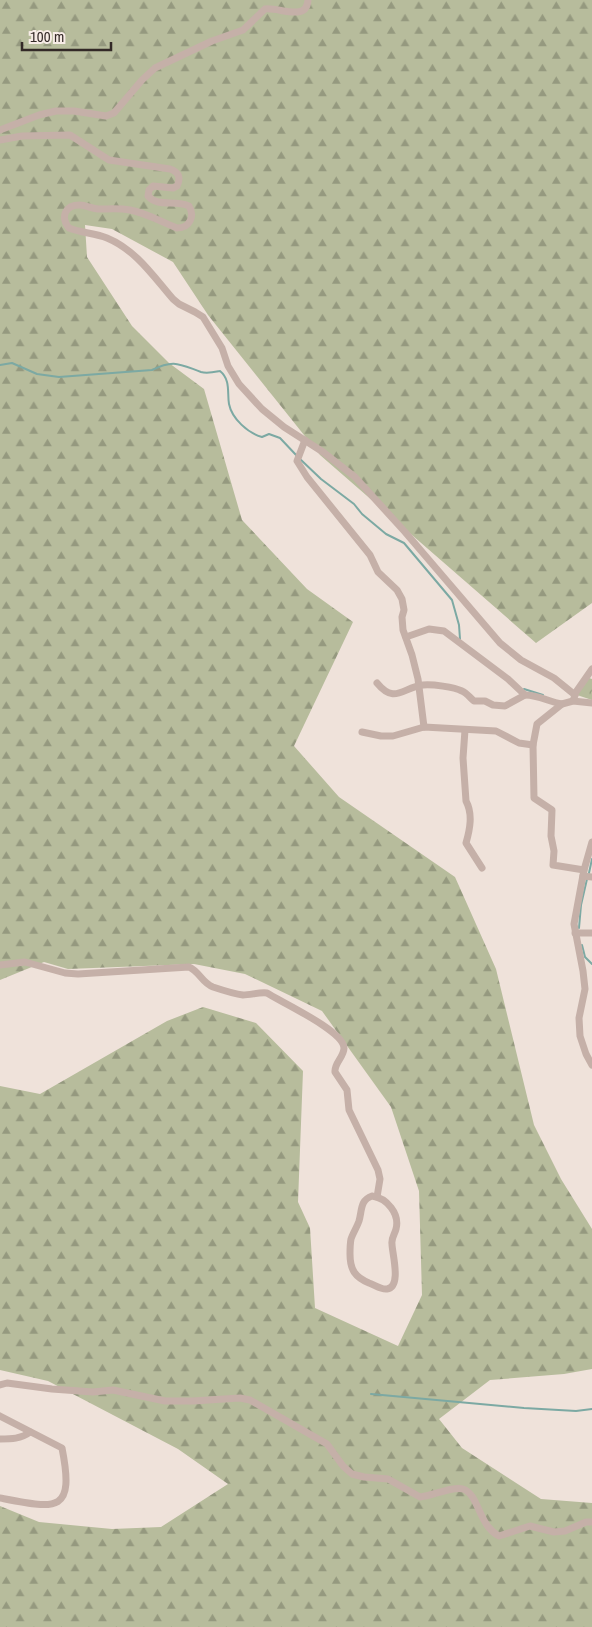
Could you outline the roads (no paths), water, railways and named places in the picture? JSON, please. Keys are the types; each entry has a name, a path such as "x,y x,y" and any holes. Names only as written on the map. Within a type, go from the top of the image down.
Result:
{"street":[{"path":"0,130 39,115 56,111 74,111 101,116 109,115 118,110 142,80 155,68 212,41 243,30 265,9 272,8 297,13 304,11 308,0"},
{"path":"0,140 22,136 70,135 109,160 170,169 176,172 179,178 177,186 173,188 153,186 149,190 148,196 156,202 178,202 189,206 192,218 187,226 177,228 130,210 93,208 82,205 67,209 64,214 64,220 69,228 105,237 128,249 173,300 203,317 222,348 228,366 239,384 274,419 323,452 355,478 405,532 500,643 521,660 554,678 574,698 592,703"},
{"path":"305,440 297,462 306,477 370,555 378,572 397,590 404,610 402,618 403,630 418,679 424,727"},
{"path":"406,637 429,629 444,631 525,694 536,695 562,704"},
{"path":"592,669 574,698 562,704 559,709 539,721 533,745 534,798 550,807 553,814 551,836 554,851 553,865 592,876"},
{"path":"377,683 394,695 418,686 432,685 463,691 474,701 485,701 493,705 505,706 525,694"},
{"path":"362,732 381,736 393,736 424,727 496,731 518,743 533,745"},
{"path":"465,730 463,758 470,825 466,843 482,868"},
{"path":"592,842 575,918 575,933 583,971 584,989 579,1018 580,1036 592,1065"},
{"path":"575,933 592,933"},
{"path":"0,965 25,962 65,973 78,974 189,967 195,970 211,986 241,995 262,992 323,1024 344,1045 343,1053 335,1066 335,1072 347,1090 350,1110 378,1170 380,1179 377,1197"},
{"path":"377,1197 392,1207 396,1220 396,1230 391,1242 395,1260 394,1283 392,1287 386,1289 359,1278 353,1272 350,1263 350,1242 364,1202 367,1198 377,1197"},
{"path":"0,1385 7,1383 93,1392 113,1390 165,1400 193,1401 240,1398 250,1400 327,1444 343,1466 352,1474 388,1479 420,1497 455,1489 464,1489 473,1496 486,1526 491,1532 499,1536 530,1526 554,1532 565,1531 586,1522 592,1522"},
{"path":"0,1416 62,1448 66,1468 65,1493 60,1501 53,1504 32,1504 0,1498"},
{"path":"0,1439 17,1438 30,1432"}],"waterway":[{"path":"0,365 12,363 37,374 59,377 152,370 171,364 182,365 203,373 220,371 226,378 229,404 237,420 246,429 257,435 262,437 269,434 280,438 297,456"},
{"path":"300,459 321,479 354,504 362,514 386,534 404,543 452,600 459,625 460,639"},
{"path":"524,689 543,695"},
{"path":"589,873 592,859"},
{"path":"579,928 581,905 587,879"},
{"path":"582,945 585,957 592,964"},
{"path":"371,1394 524,1408 576,1411 592,1409"}]}
